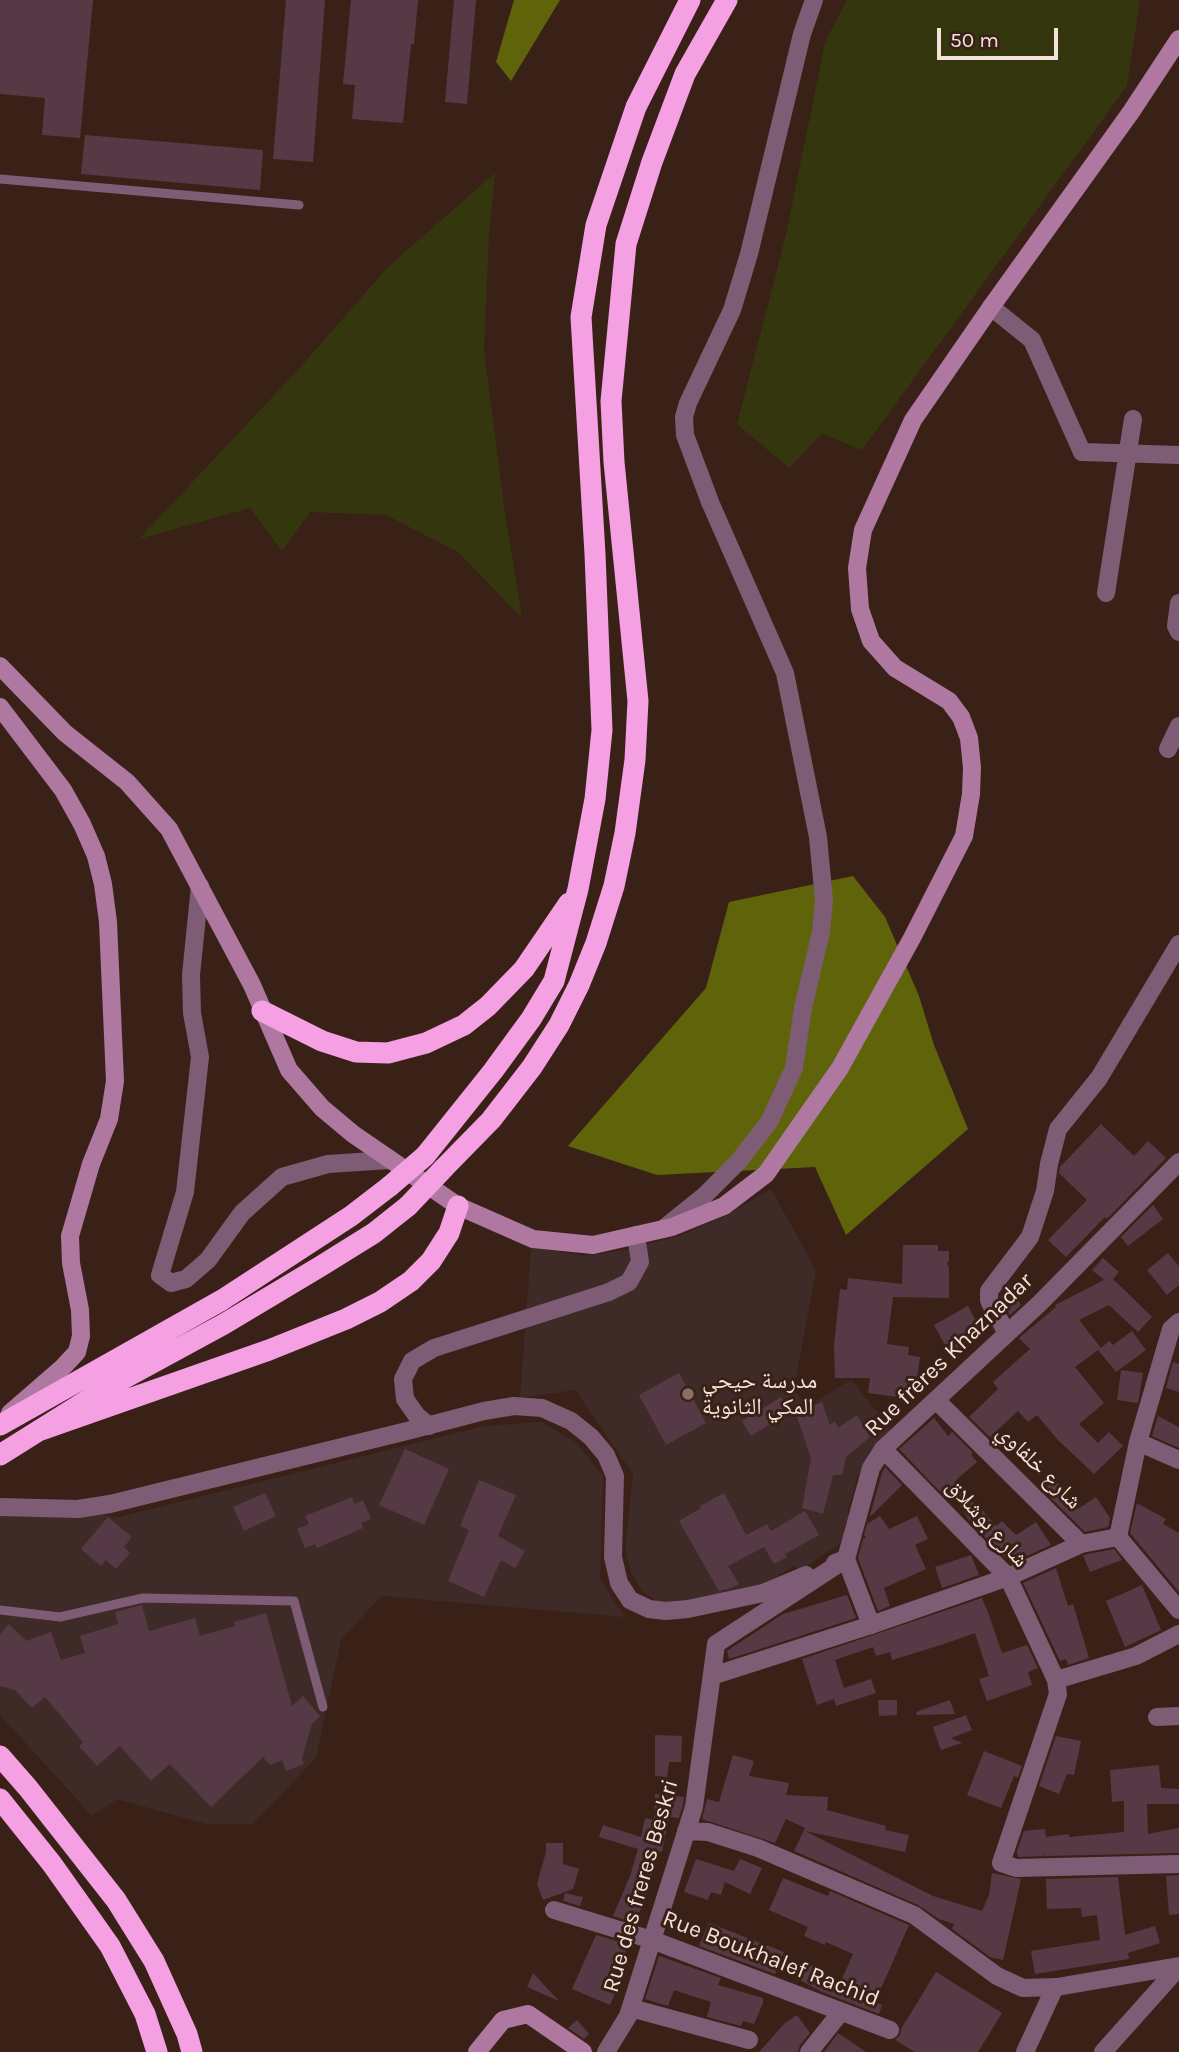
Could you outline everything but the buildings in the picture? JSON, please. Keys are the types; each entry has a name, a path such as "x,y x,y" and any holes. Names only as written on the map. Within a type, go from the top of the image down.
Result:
{"highway":[{"path":"0,1424 222,1300 351,1216 390,1186 425,1156 493,1071 554,981 578,889 595,799 602,730 581,317 596,225 636,107 690,0"},
{"path":"0,1455 110,1386 224,1324 374,1233 408,1206 491,1120 532,1067 559,1026 596,943 614,886 625,834 635,760 638,701 614,462 611,401 626,244 652,162 685,74 727,0"},
{"path":"262,1010 322,1041 356,1052 388,1053 426,1043 464,1025 488,1006 524,969 578,889"},
{"path":"38,1431 269,1350 346,1319 380,1302 411,1281 431,1262 449,1233 458,1206"},
{"path":"0,1756 116,1900 154,1961 187,2034 192,2052"},
{"path":"0,1799 52,1864 110,1945 145,2014 157,2052"}],"main road":[{"path":"0,666 65,733 127,782 169,829 252,985 289,1070 322,1108 353,1134 458,1206 533,1239 593,1245 672,1227 724,1206 766,1174 840,1068 912,938 964,835 971,794 969,738 961,717 949,701 895,668 871,641 860,609 857,568 863,530 913,420 1131,112 1179,39"},
{"path":"0,1424 77,1352 81,1336 80,1310 71,1263 70,1236 91,1164 109,1119 115,1081 108,922 103,884 96,856 63,790 0,706 6,694 15,688 21,688"},
{"path":"477,2052 503,2020 528,2014 583,2052"}],"street":[{"path":"663,1229 704,1196 738,1162 769,1122 794,1068 803,1008 821,932 824,900 818,837 785,673 710,502 685,435 684,417 732,310 749,254 802,34 814,0"},
{"path":"991,307 1032,340 1082,452 1179,456"},
{"path":"1106,593 1133,419"},
{"path":"1179,603 1176,626 1179,632"},
{"path":"1168,749 1179,726"},
{"path":"200,886 191,975 192,1013 200,1057 185,1192 160,1275 171,1283 186,1279 208,1260 242,1213 282,1177 328,1164 388,1160"},
{"path":"1007,1333 989,1300 989,1291 1030,1237 1045,1191 1058,1129 1099,1078 1179,944"},
{"name":"Rue frères Khaznadar","path":"846,1559 871,1468 883,1449 1007,1333 1179,1162"},
{"path":"429,1426 417,1416 405,1399 403,1379 412,1361 434,1348 609,1292 629,1282 640,1262 636,1235"},
{"path":"1176,1328 1138,1442 1118,1536 1179,1610"},
{"name":"شارع خلفاوي","path":"936,1400 1081,1544 1118,1536"},
{"path":"0,1507 78,1509 110,1504 484,1411 514,1406 542,1408 570,1421 590,1437 606,1455 615,1476 613,1557 620,1583 630,1600 649,1609 688,1609 763,1593 846,1559 871,1625"},
{"path":"1138,1442 1179,1460"},
{"name":"شارع بوشلاق","path":"883,1449 1008,1577 1056,1680"},
{"path":"712,1676 1008,1577 1081,1544"},
{"name":"Rue des freres Beskri","path":"606,2052 631,2008 694,1807 716,1644 846,1559"},
{"path":"1179,1634 1136,1656 1056,1680 1058,1694 1001,1863 1016,1868 1179,1864"},
{"path":"1157,1717 1179,1716"},
{"path":"686,1831 708,1832 758,1849 914,1915 997,1976 1023,1988 1055,1987 1179,1967"},
{"name":"Rue Boukhalef Rachid","path":"554,1910 652,1940 890,2030"},
{"path":"1103,2052 1179,1967"},
{"path":"1025,2052 1055,1987"},
{"path":"631,2008 749,2040"},
{"path":"809,2052 841,2012"}],"lane":[{"path":"0,179 299,205"},
{"path":"0,1610 60,1617 143,1598 294,1601 323,1707"}],"shaded area":[{"path":"514,0 560,0 511,81 496,62"},
{"path":"853,876 885,917 919,996 934,1045 968,1129 846,1235 815,1167 657,1175 568,1146 706,988 729,902"},
{"name":"مدرسة حيحي المكي الثانوية","path":"771,1189 816,1270 794,1389 806,1407 851,1380 895,1434 864,1473 858,1474 848,1511 849,1518 843,1528 847,1538 800,1571 794,1566 759,1587 680,1606 659,1603 642,1591 632,1575 625,1549 633,1474 575,1390 520,1398 531,1247 585,1256 625,1250 679,1236 729,1214"},
{"path":"542,1422 576,1442 603,1476 600,1580 625,1617 381,1596 341,1640 316,1758 253,1824 206,1824 117,1799 92,1816 0,1715 0,1504 119,1517 485,1426"}],"green space":[{"path":"847,0 1140,0 1127,86 862,450 822,434 789,468 737,424 786,235 825,42"},
{"path":"495,173 489,234 484,349 504,507 522,618 458,552 386,515 310,512 282,551 250,508 139,539 296,372 389,266"}],"place":[{"name":"مدرسة حيحي المكي الثانوية","path":"688,1394"}]}
